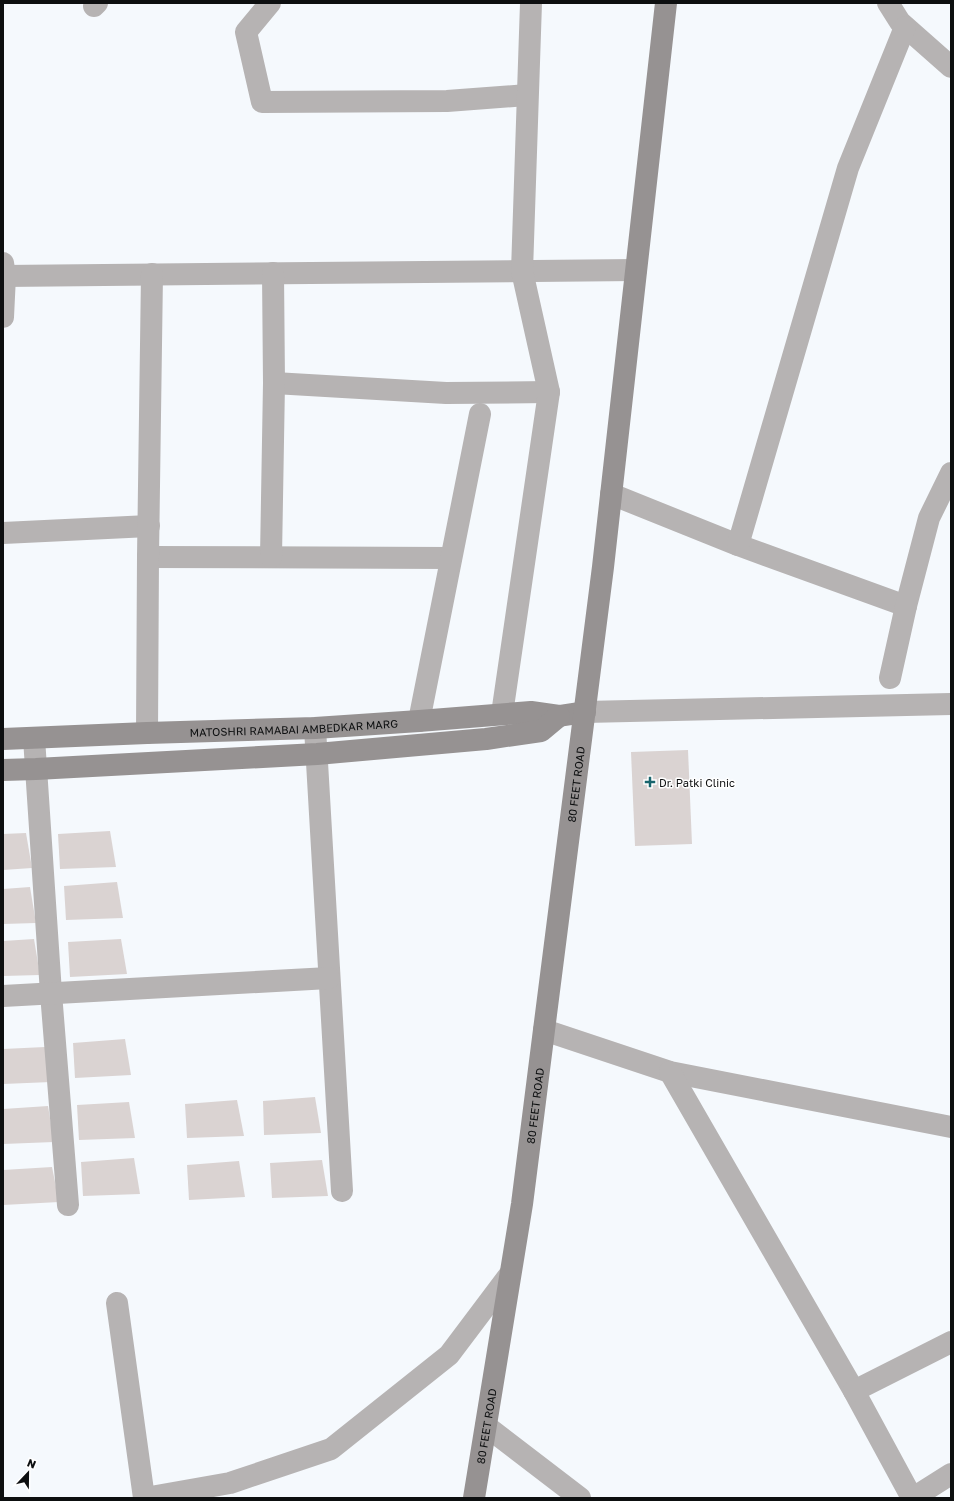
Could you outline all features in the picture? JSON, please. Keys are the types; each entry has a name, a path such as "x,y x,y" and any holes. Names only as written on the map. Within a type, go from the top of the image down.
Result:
{"main road":[{"name":"80 FEET ROAD","path":"474,1498 522,1204 585,712 666,3"},
{"name":"MATOSHRI RAMABAI AMBEDKAR MARG","path":"3,740 147,732 315,728 532,712 559,716 585,712"},
{"path":"3,770 317,754 486,739 540,731 559,716"}],"street":[{"path":"270,3 246,32 262,102 447,101 528,95"},
{"path":"502,714 549,392 522,271 531,3"},
{"path":"888,3 900,22 951,67"},
{"path":"738,545 848,168 905,27"},
{"path":"3,317 4,272 152,274 636,270"},
{"path":"271,557 274,383 273,273"},
{"path":"147,732 152,274"},
{"path":"274,383 446,393 549,392"},
{"path":"419,721 480,414"},
{"path":"890,678 928,518 951,473"},
{"path":"611,494 738,545 906,606"},
{"path":"3,533 149,526"},
{"path":"148,558 451,558"},
{"path":"585,712 951,704"},
{"path":"315,728 342,1191"},
{"path":"34,738 51,993 68,1206"},
{"path":"3,996 329,978"},
{"path":"544,1030 670,1072 951,1127"},
{"path":"670,1072 854,1391 913,1498 951,1474"},
{"path":"117,1303 145,1498 230,1483 331,1449 449,1355 510,1274"},
{"path":"854,1391 951,1342"},
{"path":"486,1426 580,1498"}],"building":[{"path":"688,750 692,844 635,846 631,752"},
{"path":"110,831 116,867 60,869 58,834"},
{"path":"26,833 32,868 3,870 3,834"},
{"path":"117,882 123,918 66,920 64,886"},
{"path":"30,887 36,923 3,924 3,889"},
{"path":"34,939 40,975 3,976 3,941"},
{"path":"121,939 127,974 70,977 68,942"},
{"path":"125,1039 131,1075 75,1078 73,1043"},
{"path":"45,1047 51,1082 3,1084 3,1049"},
{"path":"315,1097 321,1133 264,1135 263,1101"},
{"path":"237,1100 244,1136 187,1138 185,1104"},
{"path":"129,1102 135,1138 79,1140 77,1105"},
{"path":"48,1106 54,1142 3,1144 3,1109"},
{"path":"134,1158 140,1194 83,1196 81,1162"},
{"path":"322,1160 328,1196 272,1198 270,1163"},
{"path":"239,1161 245,1197 189,1200 187,1165"},
{"path":"52,1167 59,1202 3,1205 3,1170"}],"place":[{"name":"Dr. Patki Clinic","path":"650,782"}]}
